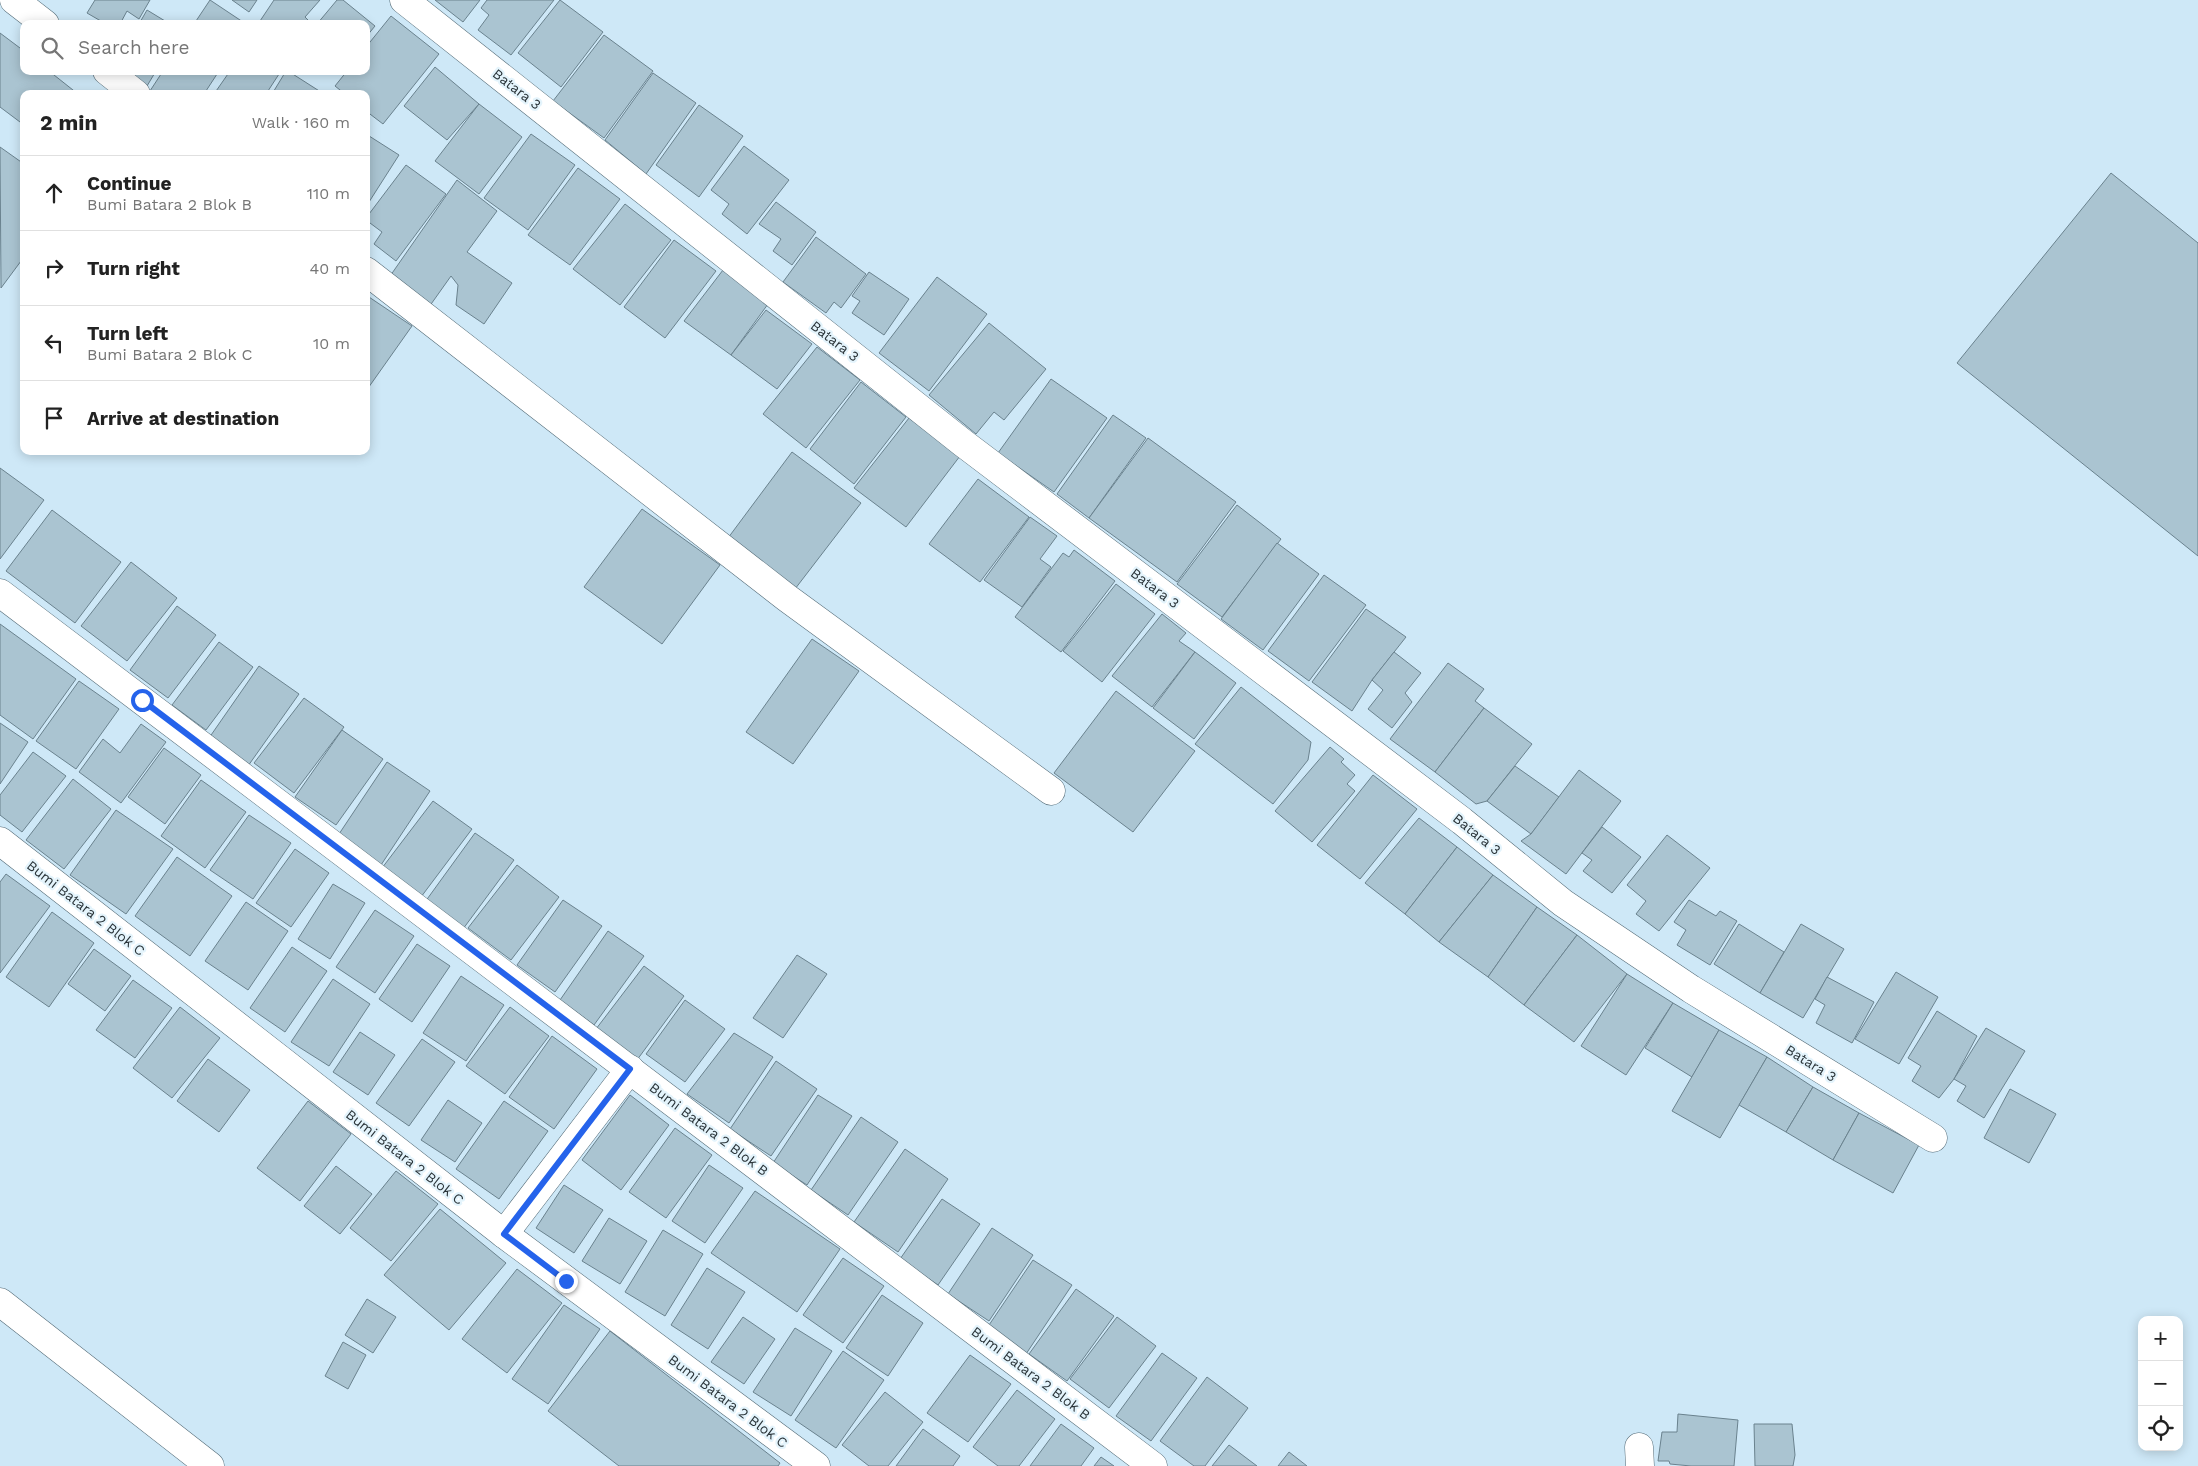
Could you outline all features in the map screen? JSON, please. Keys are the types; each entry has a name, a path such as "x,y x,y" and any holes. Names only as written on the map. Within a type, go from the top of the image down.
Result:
{"street":[{"path":"14,0 39,20"},
{"name":"Batara 3","path":"404,0 963,442 1462,821 1562,903 1691,989 1934,1138"},
{"path":"111,75 131,90"},
{"path":"370,274 787,598 1051,791"},
{"name":"Bumi Batara 2 Blok B","path":"0,593 1153,1466"},
{"name":"Bumi Batara 2 Blok C","path":"0,841 504,1234 816,1466"},
{"path":"504,1234 630,1069"},
{"path":"0,1302 210,1466"}],"building":[{"path":"95,0 150,0 139,19 127,11 122,20 99,20 87,13"},
{"path":"210,0 240,20 197,20"},
{"path":"232,0 257,0 249,12"},
{"path":"274,0 320,0 305,17 308,20 261,20"},
{"path":"337,0 343,0 368,20 320,20"},
{"path":"435,0 480,0 463,22"},
{"path":"487,0 554,0 511,55 478,30 489,15 481,8"},
{"path":"560,0 603,32 561,87 518,53"},
{"path":"147,10 163,20 141,20"},
{"path":"391,16 439,54 383,124 370,114 370,90 340,90 335,86 344,75 370,75 370,42"},
{"path":"370,22 375,26 370,32"},
{"path":"0,33 20,48 20,75 54,75 73,90 20,90 20,122 0,107"},
{"path":"604,35 653,71 604,138 553,101"},
{"path":"435,67 479,104 447,140 404,106"},
{"path":"653,73 696,103 646,174 605,140"},
{"path":"129,75 154,75 147,86"},
{"path":"160,75 216,75 207,90 151,90"},
{"path":"227,75 278,75 269,90 217,90"},
{"path":"284,75 294,75 318,90 274,90"},
{"path":"479,104 522,137 479,194 435,161"},
{"path":"699,105 743,136 699,197 656,165"},
{"path":"531,134 575,165 528,230 484,198"},
{"path":"370,137 399,155 370,200"},
{"path":"744,146 789,180 747,234 722,214 729,204 711,190"},
{"path":"0,147 20,161 20,262 1,288"},
{"path":"406,165 446,194 396,261 374,244 382,232 370,223 370,213"},
{"path":"578,168 620,199 570,265 528,235"},
{"path":"2111,173 2198,243 2198,556 1957,363"},
{"path":"457,180 497,211 467,252 512,283 484,324 456,305 458,285 451,276 429,307 388,279"},
{"path":"776,202 816,232 792,265 773,251 781,239 759,224"},
{"path":"625,204 671,240 620,305 573,269"},
{"path":"816,237 866,274 841,308 834,302 826,313 783,282"},
{"path":"674,240 716,271 665,338 624,307"},
{"path":"723,270 768,304 731,355 684,321"},
{"path":"869,272 909,299 884,335 852,313 860,301 852,296"},
{"path":"937,277 987,314 929,391 879,353"},
{"path":"370,298 412,326 370,385"},
{"path":"766,310 812,344 777,389 731,355"},
{"path":"989,323 1046,369 1004,420 994,412 976,434 929,395"},
{"path":"817,347 860,380 806,448 763,414"},
{"path":"1051,379 1107,418 1054,492 998,453"},
{"path":"861,382 906,417 854,484 810,449"},
{"path":"1113,415 1146,438 1089,518 1057,494"},
{"path":"909,418 960,456 906,527 854,488"},
{"path":"1148,438 1236,502 1177,582 1089,518"},
{"path":"792,452 861,503 795,589 728,538"},
{"path":"0,468 44,500 0,559"},
{"path":"978,479 1029,517 980,582 929,544"},
{"path":"1237,505 1281,539 1222,617 1177,584"},
{"path":"642,509 720,565 662,644 584,587"},
{"path":"52,510 121,562 75,623 6,571"},
{"path":"1030,517 1057,536 1040,559 1051,567 1022,607 984,580"},
{"path":"1277,543 1319,574 1263,650 1221,619"},
{"path":"1074,550 1115,581 1061,652 1015,617 1063,553 1069,557"},
{"path":"131,562 177,598 127,661 81,626"},
{"path":"1324,575 1366,605 1309,681 1268,651"},
{"path":"1116,584 1155,614 1102,682 1063,651"},
{"path":"177,606 216,635 168,698 130,670"},
{"path":"1366,609 1406,637 1372,680 1352,711 1312,682"},
{"path":"1162,614 1186,633 1179,641 1195,652 1152,707 1112,676"},
{"path":"0,624 76,679 33,739 0,715"},
{"path":"812,639 859,671 793,764 746,732"},
{"path":"219,642 253,667 206,730 172,705"},
{"path":"1195,652 1236,683 1194,739 1153,708"},
{"path":"1394,652 1421,673 1405,693 1412,702 1392,728 1368,709 1383,690 1372,680"},
{"path":"1448,663 1484,689 1475,701 1484,708 1435,772 1390,739"},
{"path":"259,666 299,694 248,766 209,738"},
{"path":"79,681 119,709 76,769 36,741"},
{"path":"1241,687 1311,742 1308,760 1273,804 1195,744"},
{"path":"1116,691 1195,751 1133,832 1054,773"},
{"path":"304,698 344,727 294,793 254,763"},
{"path":"1484,708 1532,744 1487,801 1476,804 1435,772"},
{"path":"0,723 28,742 0,784"},
{"path":"141,724 166,742 121,803 79,772 103,739 120,753"},
{"path":"342,730 383,759 336,825 295,797"},
{"path":"1330,747 1344,759 1341,762 1355,775 1347,784 1355,791 1312,842 1275,811"},
{"path":"164,748 201,775 165,824 128,797"},
{"path":"33,752 66,776 22,832 0,815 0,795"},
{"path":"387,762 430,791 381,865 337,837"},
{"path":"1515,766 1559,797 1531,834 1487,801"},
{"path":"1579,770 1621,801 1566,874 1521,841 1531,834"},
{"path":"1373,775 1417,809 1360,879 1317,845"},
{"path":"73,779 111,809 64,869 26,840"},
{"path":"201,780 246,812 205,868 161,836"},
{"path":"433,801 472,829 421,897 382,868"},
{"path":"116,810 173,849 126,914 70,875"},
{"path":"249,815 291,843 253,899 210,870"},
{"path":"1419,818 1457,847 1405,914 1365,883"},
{"path":"1602,827 1641,857 1612,893 1583,871 1592,860 1582,853"},
{"path":"475,833 514,860 463,929 425,902"},
{"path":"1667,835 1710,868 1659,931 1636,914 1646,901 1627,885"},
{"path":"1457,847 1493,875 1439,942 1405,914"},
{"path":"295,849 329,873 291,927 256,903"},
{"path":"177,857 232,896 190,956 135,916"},
{"path":"517,865 559,897 511,960 468,928"},
{"path":"6,874 50,906 0,973 0,882"},
{"path":"1493,875 1537,907 1488,977 1439,942"},
{"path":"333,884 365,903 330,959 298,939"},
{"path":"563,900 602,926 555,992 517,965"},
{"path":"1689,900 1716,916 1720,911 1737,921 1710,965 1677,945 1686,930 1674,922"},
{"path":"246,902 288,931 248,990 205,961"},
{"path":"1537,907 1577,935 1524,1005 1488,977"},
{"path":"375,910 414,936 375,993 336,967"},
{"path":"52,912 94,943 49,1007 6,977"},
{"path":"1739,924 1784,952 1760,993 1714,964"},
{"path":"1801,924 1844,949 1803,1018 1760,993"},
{"path":"608,931 644,956 594,1025 560,1000"},
{"path":"1577,935 1627,974 1574,1042 1524,1005"},
{"path":"417,944 450,966 412,1022 379,999"},
{"path":"292,947 327,971 285,1032 250,1008"},
{"path":"94,949 131,976 105,1011 68,984"},
{"path":"797,955 827,974 783,1038 753,1018"},
{"path":"644,966 684,996 637,1060 596,1029"},
{"path":"1896,972 1938,997 1899,1064 1855,1039"},
{"path":"1627,974 1673,1003 1626,1075 1581,1046"},
{"path":"461,976 504,1005 466,1061 423,1033"},
{"path":"1827,977 1874,1002 1852,1043 1816,1023 1825,1005 1815,999"},
{"path":"333,979 370,1004 329,1066 291,1042"},
{"path":"133,980 172,1008 135,1058 96,1030"},
{"path":"685,1000 725,1029 685,1082 646,1054"},
{"path":"1673,1003 1719,1030 1692,1077 1645,1048"},
{"path":"180,1007 220,1038 172,1098 133,1068"},
{"path":"510,1007 549,1036 505,1094 466,1066"},
{"path":"1937,1011 1977,1036 1954,1079 1939,1098 1912,1081 1921,1066 1908,1058"},
{"path":"1986,1028 2025,1051 1984,1118 1957,1101 1966,1086 1954,1079"},
{"path":"1719,1030 1767,1057 1720,1138 1672,1111"},
{"path":"360,1032 395,1055 368,1095 333,1072"},
{"path":"734,1033 773,1057 729,1123 687,1094"},
{"path":"552,1036 597,1069 554,1129 509,1097"},
{"path":"422,1039 455,1062 409,1126 376,1103"},
{"path":"1767,1057 1813,1087 1786,1132 1739,1105"},
{"path":"208,1059 250,1090 219,1132 177,1101"},
{"path":"776,1061 817,1089 771,1156 730,1129"},
{"path":"1813,1087 1859,1113 1833,1160 1786,1132"},
{"path":"2010,1089 2056,1114 2029,1163 1984,1138"},
{"path":"630,1095 669,1125 621,1190 582,1160"},
{"path":"818,1095 852,1116 807,1185 773,1163"},
{"path":"448,1100 482,1123 455,1162 421,1140"},
{"path":"308,1101 351,1134 300,1201 257,1168"},
{"path":"504,1101 548,1131 499,1199 456,1169"},
{"path":"1859,1113 1919,1145 1893,1193 1833,1160"},
{"path":"861,1117 898,1142 848,1215 811,1190"},
{"path":"675,1128 712,1155 666,1218 629,1192"},
{"path":"905,1149 948,1179 898,1252 854,1222"},
{"path":"709,1165 743,1188 705,1243 672,1221"},
{"path":"336,1166 372,1194 340,1234 304,1206"},
{"path":"396,1171 438,1204 391,1261 350,1228"},
{"path":"564,1185 603,1210 574,1253 536,1228"},
{"path":"755,1191 840,1249 797,1312 711,1253"},
{"path":"942,1199 980,1224 938,1285 900,1259"},
{"path":"440,1209 506,1263 449,1330 384,1275"},
{"path":"609,1218 647,1241 620,1284 582,1261"},
{"path":"992,1228 1033,1255 989,1321 948,1294"},
{"path":"663,1230 703,1254 665,1316 625,1292"},
{"path":"843,1258 884,1286 843,1343 803,1315"},
{"path":"1033,1260 1072,1285 1026,1354 987,1328"},
{"path":"707,1268 745,1292 708,1349 671,1325"},
{"path":"517,1269 562,1303 507,1373 462,1339"},
{"path":"1076,1289 1114,1316 1067,1381 1029,1354"},
{"path":"882,1295 923,1323 888,1376 846,1348"},
{"path":"367,1299 396,1317 373,1353 345,1335"},
{"path":"564,1305 600,1329 548,1404 512,1379"},
{"path":"743,1317 775,1339 744,1384 711,1362"},
{"path":"1117,1317 1156,1346 1109,1408 1070,1379"},
{"path":"795,1328 832,1351 791,1416 753,1392"},
{"path":"610,1331 780,1463 778,1466 619,1466 548,1411"},
{"path":"343,1342 366,1355 348,1389 325,1376"},
{"path":"843,1351 884,1380 836,1448 795,1420"},
{"path":"1162,1353 1197,1378 1151,1441 1116,1416"},
{"path":"970,1355 1011,1384 968,1442 927,1413"},
{"path":"1207,1377 1248,1408 1205,1466 1194,1466 1160,1441"},
{"path":"1017,1390 1055,1419 1019,1466 998,1466 973,1447"},
{"path":"885,1392 923,1422 888,1466 869,1466 842,1445"},
{"path":"1678,1414 1738,1420 1734,1466 1691,1466 1670,1464 1669,1461 1658,1461 1662,1432 1677,1432"},
{"path":"1061,1424 1094,1448 1081,1466 1030,1466"},
{"path":"1754,1424 1792,1424 1795,1455 1793,1466 1755,1466"},
{"path":"923,1429 960,1456 953,1466 896,1466"},
{"path":"1229,1445 1257,1466 1212,1466"},
{"path":"1289,1452 1307,1466 1278,1466"},
{"path":"1101,1457 1114,1466 1094,1466"}],"route":[{"path":"142,700 630,1069 504,1234 566,1281"}]}
